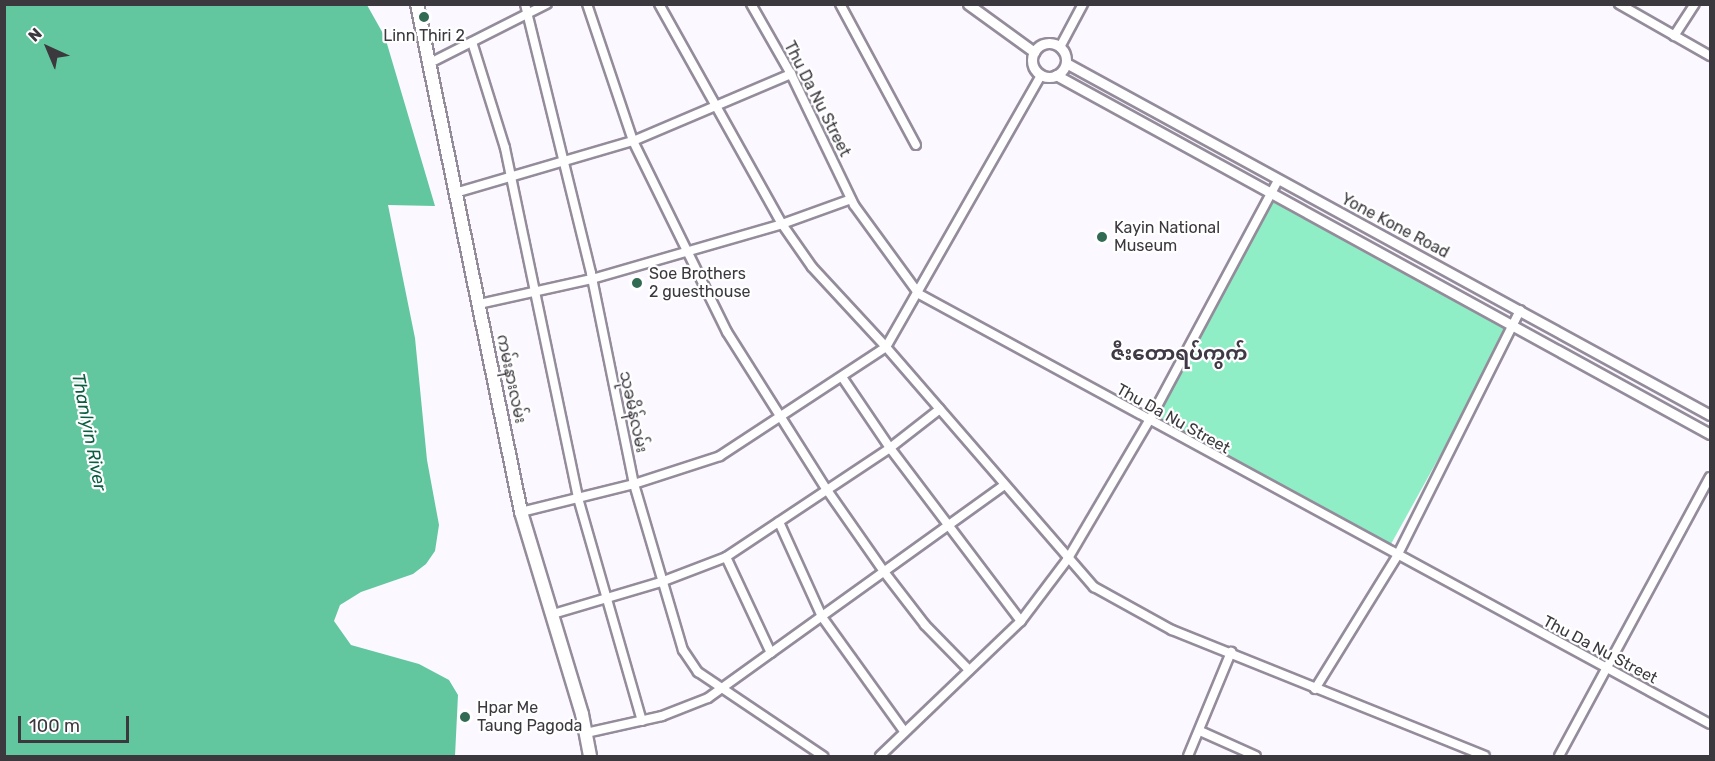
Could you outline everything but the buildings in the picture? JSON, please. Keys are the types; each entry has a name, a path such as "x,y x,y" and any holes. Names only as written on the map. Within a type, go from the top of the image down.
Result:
{"main road":[{"name":"ကမ်းနားလမ်း","path":"417,4 521,512 553,614 586,733 590,756"}],"street":[{"name":"သုခမိန်လမ်း","path":"525,4 592,279 634,484 661,582 683,650 698,672 720,689 823,756"},
{"path":"428,64 547,4"},
{"path":"587,4 633,141 684,252 727,332 827,490 885,573 925,625 969,670"},
{"path":"659,4 782,224 812,267 940,409 1067,560 1113,600 1172,630 1485,756"},
{"name":"Thu Da Nu Street","path":"751,4 791,74 851,199 919,294 1397,556 1710,724"},
{"path":"840,4 916,145"},
{"path":"968,4 1034,52"},
{"path":"1056,75 1066,63 1060,47 1083,4"},
{"path":"1618,4 1710,56"},
{"path":"1674,36 1695,4"},
{"path":"472,42 512,177 578,498 642,721"},
{"path":"1041,75 1032,62 1034,52 1043,44 1060,47"},
{"name":"Yone Kone Road","path":"1066,63 1710,415"},
{"path":"455,193 565,164 633,141 714,104 791,74"},
{"path":"1041,75 1056,75 1710,434"},
{"path":"521,512 634,484 720,456 886,347 919,294 1041,75"},
{"path":"1158,130 1166,118"},
{"path":"880,756 1021,621 1067,560 1149,421 1278,180"},
{"path":"479,304 592,279 782,224 851,199"},
{"path":"1315,688 1397,556 1520,310"},
{"path":"842,377 890,448 1021,621"},
{"path":"1644,397 1652,383"},
{"path":"553,614 661,582 726,557 890,448 940,409"},
{"path":"1559,756 1710,477"},
{"path":"586,733 642,721 692,705 720,689 885,573 1004,485"},
{"path":"779,522 822,617 904,731"},
{"path":"726,557 771,653"},
{"path":"1188,756 1231,652"},
{"path":"1200,730 1256,756"}],"shaded area":[{"path":"1270,193 1511,327 1386,552 1145,419"}],"water":[{"name":"Thanlyin River","path":"4,5 367,5 385,37 435,206 388,205 415,338 427,460 439,525 435,551 426,564 413,574 361,592 340,605 334,621 351,645 419,664 449,680 458,695 455,756 5,756"}],"place":[{"name":"Linn Thiri 2","path":"424,17"},
{"name":"Kayin National Museum","path":"1102,237"},
{"name":"Soe Brothers 2 guesthouse","path":"637,283"},
{"name":"Hpar Me Taung Pagoda","path":"465,717"}],"district":[{"name":"ဇီးတောရပ်ကွက်","path":"1179,353"}]}
